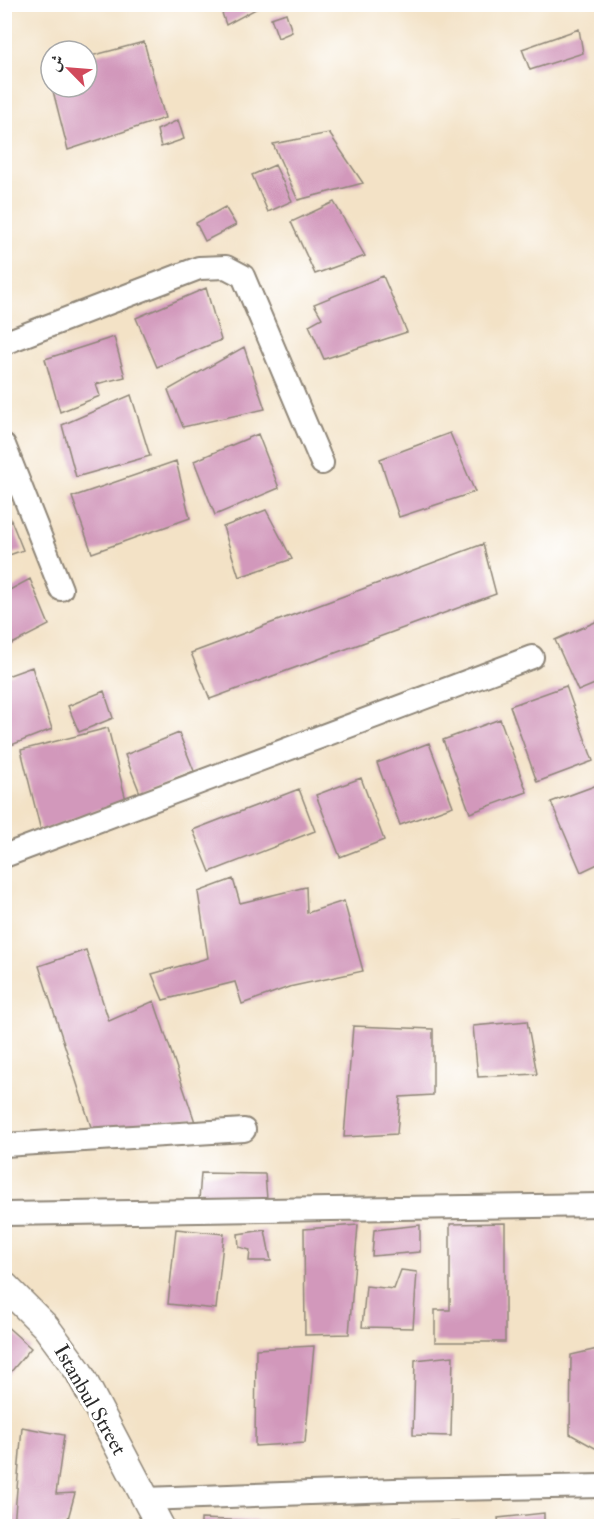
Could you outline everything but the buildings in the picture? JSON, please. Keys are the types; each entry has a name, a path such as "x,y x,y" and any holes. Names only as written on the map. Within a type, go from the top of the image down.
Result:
{"street":[{"path":"4,343 199,268 226,267 243,276 322,463"},
{"path":"4,445 61,589"},
{"path":"4,856 532,657"},
{"path":"4,1144 244,1130"},
{"path":"4,1214 602,1206"},
{"name":"Istanbul Street","path":"4,1285 46,1327 79,1372 160,1527"},
{"path":"146,1498 602,1486"}]}
